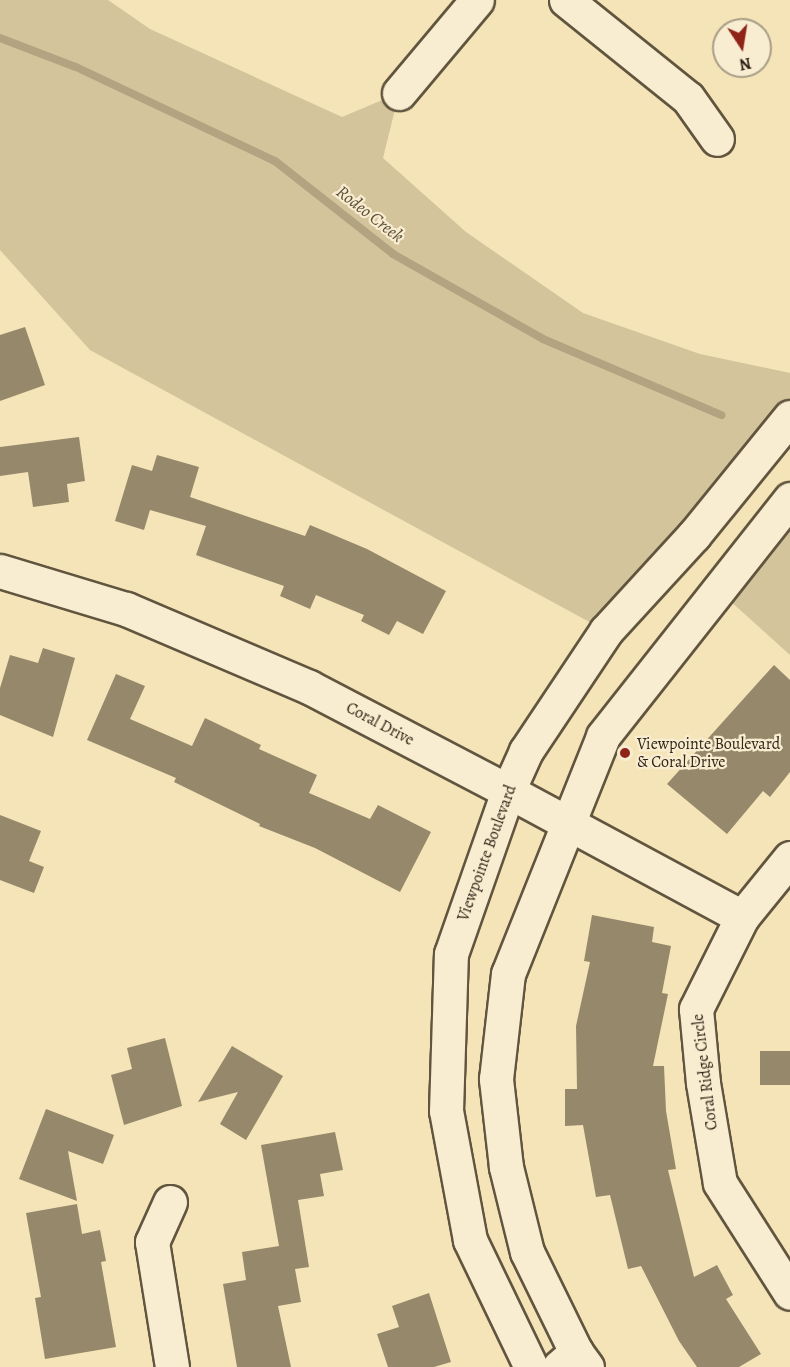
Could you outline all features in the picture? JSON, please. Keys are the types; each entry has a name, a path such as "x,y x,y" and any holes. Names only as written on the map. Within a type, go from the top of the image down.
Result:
{"street":[{"path":"399,93 477,0"},
{"path":"566,0 688,98 717,139"},
{"name":"Viewpointe Boulevard","path":"531,1367 470,1240 446,1111 451,954 508,791 526,751 606,631 694,535 790,417"},
{"path":"574,1362 527,1252 506,1167 496,1079 508,975 603,736 790,499"},
{"name":"Coral Drive","path":"0,571 126,609 309,687 568,822 742,917"},
{"name":"Coral Ridge Circle","path":"790,858 742,917 696,1009 703,1083 720,1183 790,1293"},
{"path":"170,1202 152,1242 172,1367"}],"shaded area":[{"path":"0,0 108,0 150,29 342,117 399,93 383,158 466,232 583,313 700,354 790,373 790,417 606,631 90,350 0,250"},
{"path":"790,499 790,655 718,590"}],"building":[{"path":"25,327 45,385 0,401 0,335"},
{"path":"79,437 85,481 67,484 69,502 33,507 28,472 0,476 0,447"},
{"path":"157,455 199,467 190,497 305,536 310,525 367,549 446,591 423,634 397,621 389,635 361,621 364,615 316,595 310,609 280,596 284,586 196,555 206,526 150,510 144,530 115,521 132,465 152,471"},
{"path":"43,648 75,658 53,737 0,715 0,688 10,655 38,663"},
{"path":"774,665 790,680 790,772 770,797 763,791 727,834 667,784"},
{"path":"116,674 145,686 130,719 192,746 205,718 261,745 259,749 317,775 309,793 370,819 378,805 431,832 400,892 315,848 259,826 260,824 174,782 176,778 87,740"},
{"path":"0,815 41,831 29,861 44,867 34,893 0,880"},
{"path":"592,915 654,927 652,942 671,946 662,993 668,994 653,1066 664,1066 666,1111 676,1169 668,1170 694,1277 717,1265 733,1295 726,1299 761,1354 739,1367 697,1367 679,1341 641,1266 628,1269 610,1195 596,1197 583,1125 565,1126 565,1089 577,1089 576,1026 590,962 584,961"},
{"path":"165,1038 182,1106 124,1125 111,1075 132,1069 127,1048"},
{"path":"232,1046 283,1076 246,1140 220,1124 238,1092 198,1102"},
{"path":"760,1051 790,1051 790,1085 760,1085"},
{"path":"46,1109 114,1135 103,1164 68,1151 77,1201 19,1179"},
{"path":"335,1132 343,1170 320,1174 324,1196 298,1200 309,1267 295,1269 301,1302 278,1306 291,1367 237,1367 223,1284 246,1280 242,1252 279,1246 261,1145"},
{"path":"77,1204 82,1234 100,1230 106,1261 101,1262 116,1347 45,1359 35,1298 41,1297 26,1213"},
{"path":"429,1293 451,1362 434,1367 388,1367 377,1334 399,1327 392,1306"}],"waterway":[{"name":"Rodeo Creek","path":"0,38 76,67 275,161 393,254 543,339 721,415"}],"place":[{"name":"Viewpointe Boulevard & Coral Drive","path":"625,753"}]}
